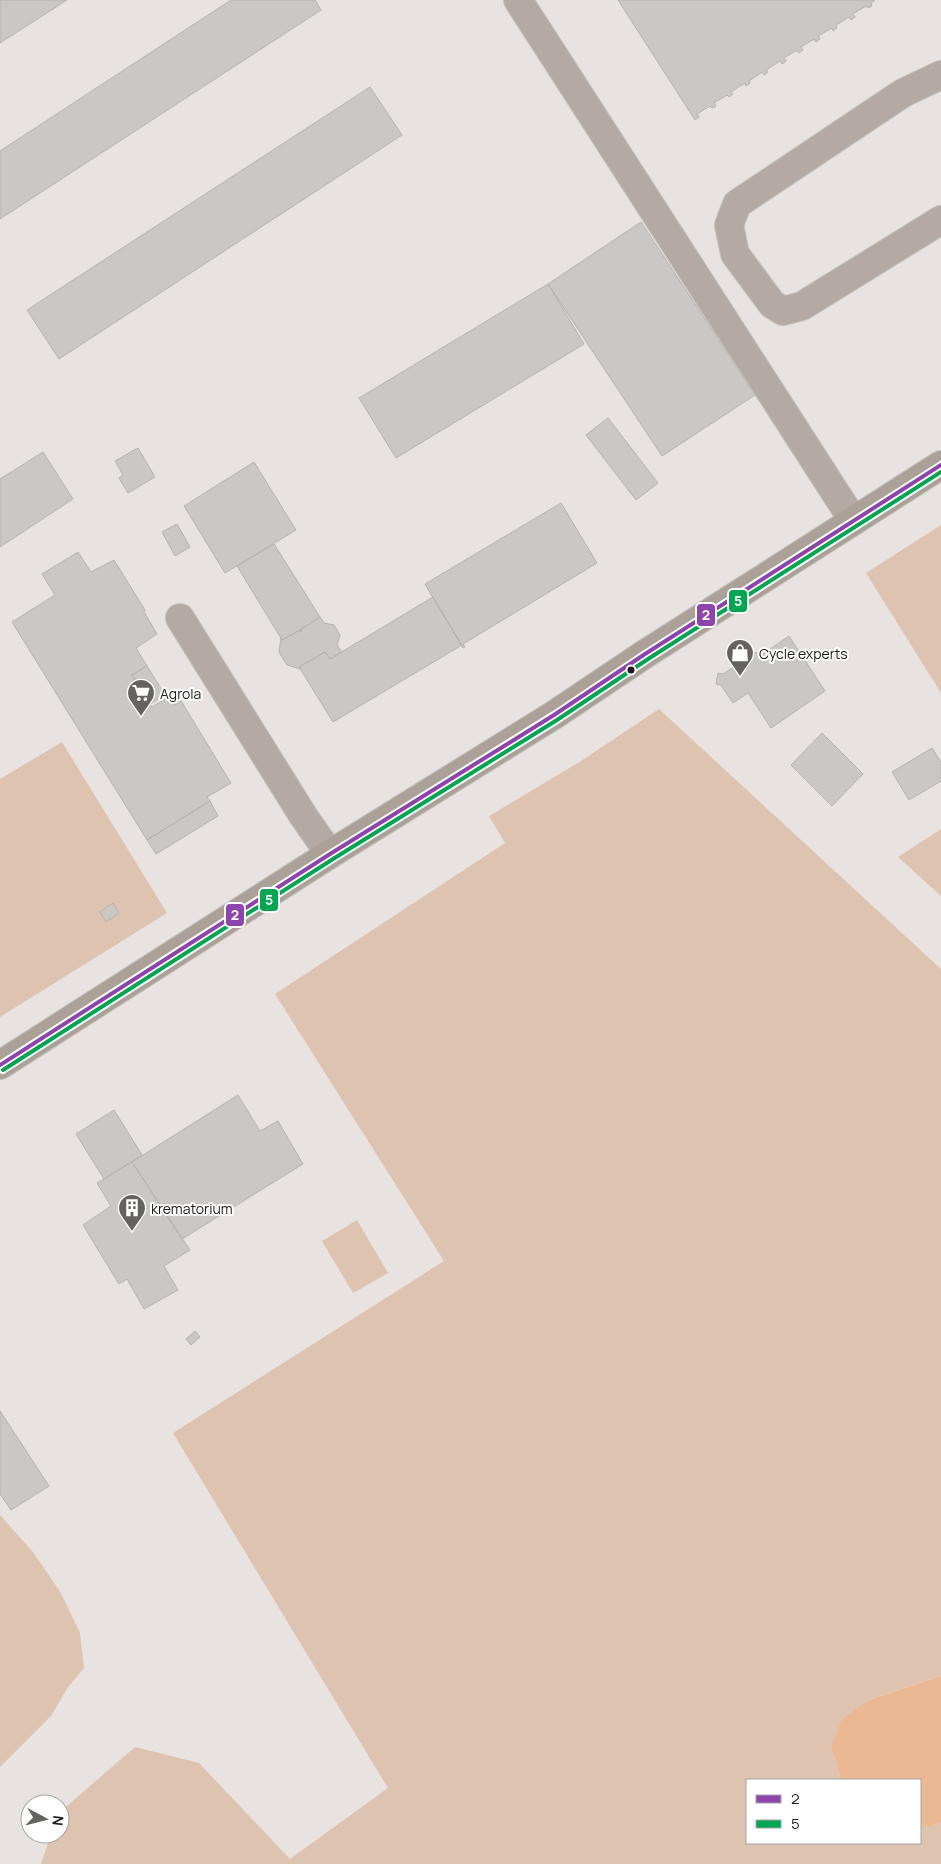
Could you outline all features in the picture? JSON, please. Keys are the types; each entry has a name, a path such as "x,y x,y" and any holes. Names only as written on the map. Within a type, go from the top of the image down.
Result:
{"main road":[{"path":"0,1065 330,854 554,715 853,520 941,465"}],"street":[{"path":"518,0 853,520"},
{"path":"941,75 903,93 737,204 729,225 735,254 772,304 782,311 802,306 941,220"},
{"path":"180,618 300,810 330,854"}],"shaded area":[{"path":"941,525 941,693 866,573"},
{"path":"659,709 941,969 941,1676 869,1700 831,1747 841,1779 746,1779 746,1844 921,1844 921,1827 932,1826 941,1822 941,1864 41,1864 48,1844 70,1844 70,1803 135,1747 199,1763 290,1859 388,1788 173,1433 444,1261 275,994 505,843 489,816 581,761"},
{"path":"62,742 167,913 0,1017 0,779"},
{"path":"941,829 941,896 898,857"},
{"path":"357,1220 388,1273 353,1293 322,1241"},
{"path":"0,1515 33,1552 61,1593 80,1633 84,1668 68,1687 51,1716 0,1767"},
{"path":"941,1676 941,1822 932,1826 921,1827 921,1779 841,1779 831,1747 842,1719 869,1700"}],"building":[{"path":"0,0 67,0 0,43"},
{"path":"231,0 315,0 321,10 0,219 0,151"},
{"path":"618,0 875,0 871,3 872,6 868,8 866,6 853,14 855,17 851,20 849,17 836,25 837,28 833,31 832,28 818,36 820,39 816,42 814,39 801,47 803,50 799,53 797,50 784,58 786,61 782,64 780,61 766,70 768,72 764,75 762,72 749,81 750,83 746,86 745,83 731,92 733,94 729,97 727,95 714,103 716,106 712,108 710,106 697,114 699,117 695,120"},
{"path":"370,87 402,135 59,359 27,310"},
{"path":"641,222 755,395 662,456 548,284"},
{"path":"548,284 584,344 396,458 359,398"},
{"path":"608,418 658,483 636,500 586,435"},
{"path":"138,448 155,477 128,493 119,478 123,475 115,461"},
{"path":"43,452 73,499 0,547 0,479"},
{"path":"254,462 296,530 225,573 184,506"},
{"path":"561,503 597,563 463,644 465,647 463,648 425,584"},
{"path":"177,524 190,547 175,556 162,532"},
{"path":"274,544 320,617 301,629 301,632 300,630 282,640 237,566"},
{"path":"78,552 91,572 114,560 145,610 144,612 157,634 136,648 147,666 132,675 152,707 170,696 175,705 181,701 231,783 207,797 210,801 147,840 12,622 55,595 42,574"},
{"path":"433,597 462,645 333,722 299,667 325,652 330,659"},
{"path":"320,617 324,623 334,625 340,635 337,645 342,652 330,659 325,652 299,667 300,669 287,665 279,652 281,638 282,640 300,630 301,632 301,629"},
{"path":"789,636 825,691 771,728 748,693 733,703 721,685 716,684 718,673 723,674 751,656 752,652 763,654"},
{"path":"147,666 165,695 150,704 132,675"},
{"path":"822,733 863,774 832,806 791,765"},
{"path":"932,748 941,762 941,781 909,800 892,772"},
{"path":"210,801 218,816 156,854 147,840"},
{"path":"113,903 119,913 106,922 100,912"},
{"path":"238,1095 260,1131 278,1121 303,1164 182,1239 132,1162"},
{"path":"114,1110 142,1155 104,1179 76,1134"},
{"name":"krematorium","path":"132,1162 190,1250 164,1266 178,1290 144,1309 127,1279 119,1284 83,1225 111,1206 97,1183"},
{"path":"195,1331 200,1337 191,1345 186,1339"},
{"path":"0,1411 49,1486 11,1510 0,1494"}],"transit line":[{"name":"2","path":"0,1065 330,854 554,715 645,654 941,465"},
{"name":"5","path":"3,1070 333,859 557,720 648,659 941,472"}],"place":[{"name":"Cycle experts","path":"740,677"},
{"name":"Agrola","path":"141,717"},
{"name":"krematorium","path":"132,1232"}]}
